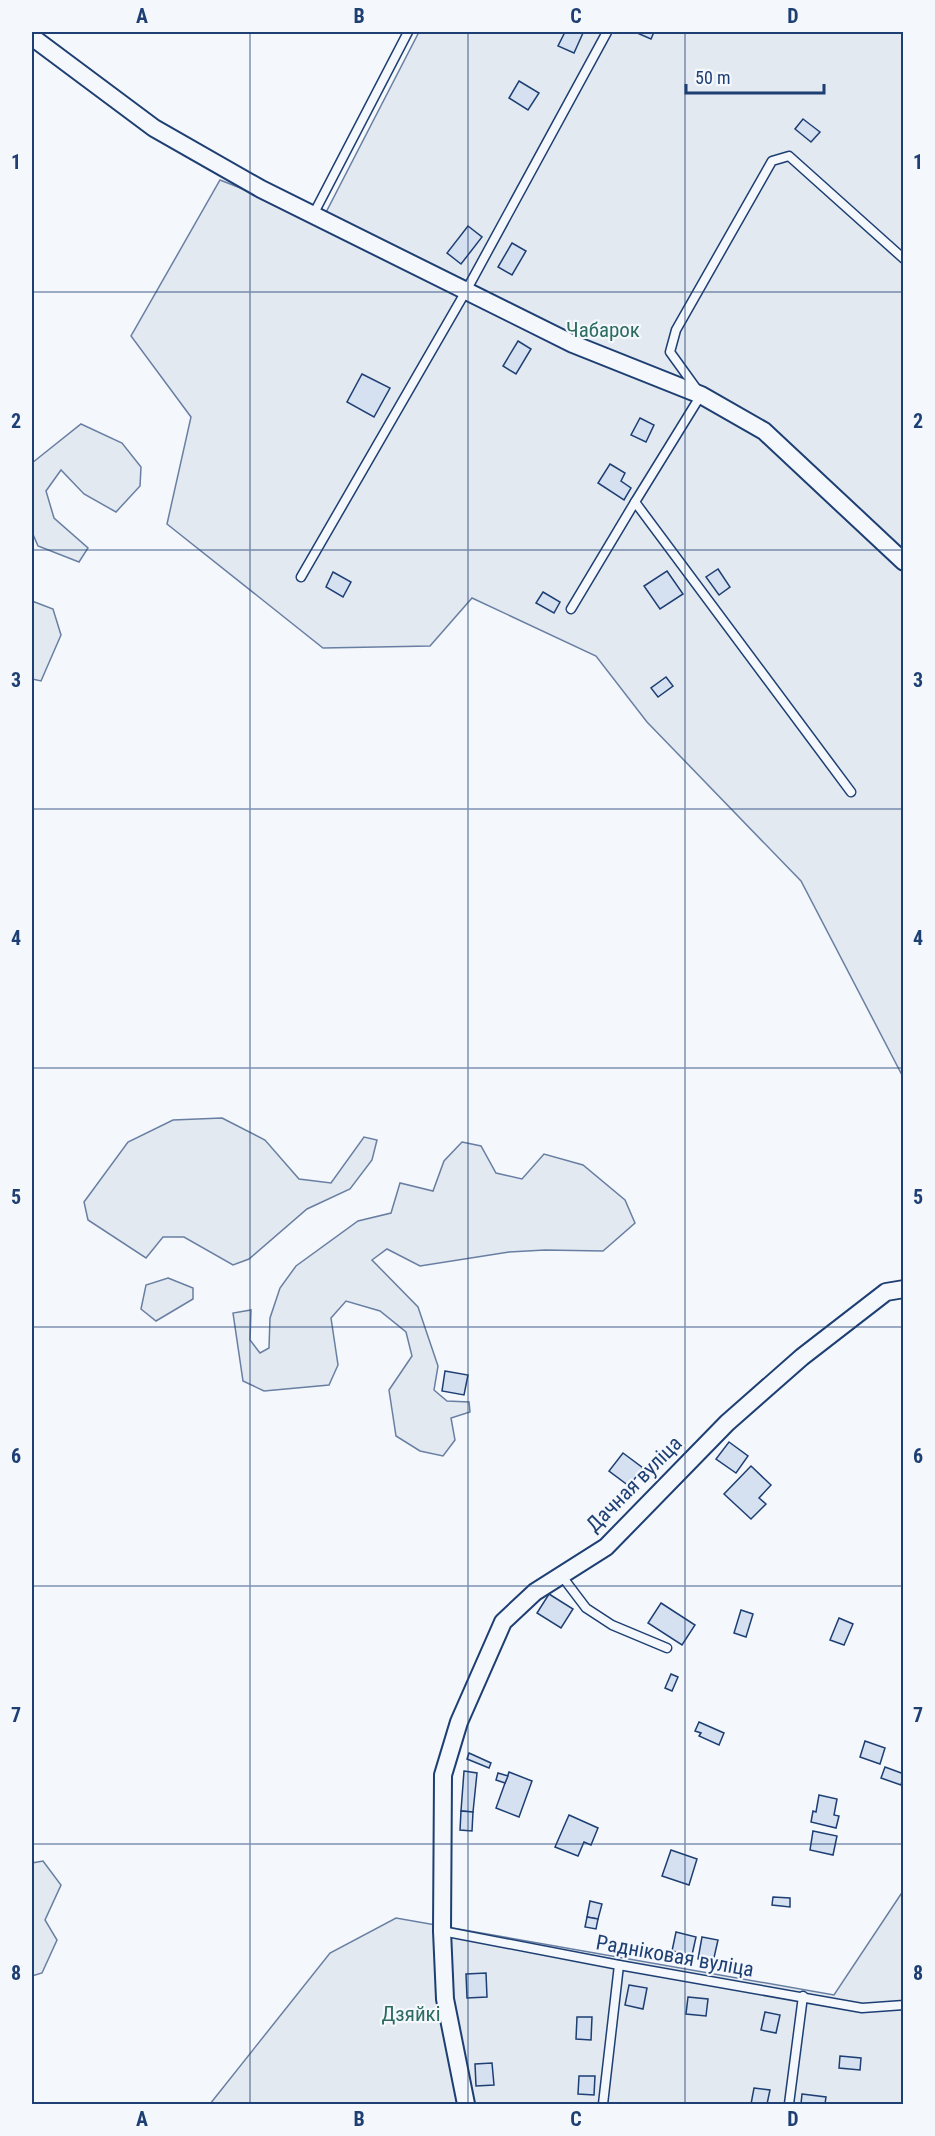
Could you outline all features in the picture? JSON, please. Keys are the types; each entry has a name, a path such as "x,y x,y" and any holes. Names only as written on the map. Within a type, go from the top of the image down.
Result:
{"street":[{"path":"32,37 154,128 261,189 573,344 701,395 764,431 903,562"},
{"name":"Дачная вуліца","path":"466,2104 445,1999 442,1931 443,1775 459,1722 503,1622 536,1592 606,1547 727,1423 802,1357 886,1292 903,1289"}],"lane":[{"path":"313,215 408,32"},
{"path":"301,577 466,291 607,32"},
{"path":"571,609 701,395 670,352 676,330 772,161 789,156 903,259"},
{"path":"634,502 851,792"},
{"path":"561,1575 586,1608 612,1625 668,1648"},
{"name":"Радніковая вуліца","path":"442,1931 862,2008 903,2005"},
{"path":"603,2104 619,1965"},
{"path":"789,2104 803,1996"}],"green space":[{"name":"Чабарок","path":"419,32 903,32 903,1077 801,881 647,722 596,656 472,598 430,646 323,648 167,524 191,417 131,336 220,180 322,220"},
{"path":"81,424 122,443 141,467 140,486 116,512 84,494 61,470 46,491 54,518 88,548 79,562 38,546 32,532 32,463"},
{"path":"32,601 53,609 61,635 41,681 32,679"},
{"path":"222,1118 265,1140 299,1179 331,1183 364,1137 377,1140 372,1160 350,1189 307,1209 249,1259 233,1265 184,1237 163,1237 146,1258 88,1220 84,1202 128,1142 173,1120"},
{"path":"462,1142 481,1146 496,1173 522,1179 544,1154 583,1165 625,1200 635,1223 603,1251 509,1252 420,1266 387,1249 372,1260 418,1307 438,1366 434,1390 447,1401 469,1402 470,1412 451,1418 455,1440 443,1456 420,1451 396,1436 389,1390 412,1356 406,1332 380,1311 346,1301 331,1318 338,1365 329,1385 264,1391 243,1381 233,1313 251,1310 250,1340 260,1353 269,1348 270,1318 280,1288 296,1266 358,1221 391,1213 400,1183 433,1191 444,1161"},
{"path":"168,1278 193,1288 193,1299 156,1321 141,1309 146,1285"},
{"path":"43,1861 61,1885 45,1920 57,1940 42,1973 32,1976 32,1863"},
{"name":"Дзяйкі","path":"903,1891 903,2104 210,2104 330,1953 396,1918 834,1995"}],"building":[{"path":"565,32 583,33 574,53 558,46"},
{"path":"635,32 654,32 651,39"},
{"path":"519,81 539,93 528,110 509,98"},
{"path":"803,119 820,132 811,142 795,129"},
{"path":"468,226 482,237 461,264 447,253"},
{"path":"512,243 526,251 512,275 498,267"},
{"path":"518,341 531,349 516,374 503,366"},
{"path":"362,374 390,388 374,417 347,402"},
{"path":"640,418 654,425 646,442 631,435"},
{"path":"610,464 625,473 621,481 631,488 624,500 598,483"},
{"path":"718,569 730,587 719,595 706,577"},
{"path":"667,571 683,594 660,609 644,586"},
{"path":"333,572 351,582 343,597 326,587"},
{"path":"543,592 560,602 554,613 536,603"},
{"path":"666,677 673,686 658,697 651,688"},
{"path":"445,1371 468,1375 464,1395 442,1391"},
{"path":"729,1442 748,1456 736,1473 716,1459"},
{"path":"623,1453 643,1468 629,1486 609,1471"},
{"path":"751,1466 771,1485 759,1498 766,1504 751,1519 724,1494"},
{"path":"549,1594 573,1609 561,1628 537,1613"},
{"path":"661,1603 695,1625 682,1645 648,1623"},
{"path":"741,1610 753,1614 746,1637 734,1633"},
{"path":"839,1618 853,1624 844,1645 830,1640"},
{"path":"671,1674 678,1677 672,1691 665,1688"},
{"path":"699,1722 724,1733 719,1745 699,1736 701,1733 695,1731"},
{"path":"865,1741 885,1748 880,1764 860,1757"},
{"path":"469,1753 491,1763 489,1768 467,1759"},
{"path":"885,1767 904,1774 901,1785 881,1778"},
{"path":"464,1771 477,1773 473,1812 461,1811"},
{"path":"509,1772 532,1781 519,1817 496,1808"},
{"path":"498,1773 508,1776 505,1783 496,1780"},
{"path":"819,1795 837,1799 834,1815 839,1816 836,1828 811,1822 813,1811 816,1812"},
{"path":"461,1811 473,1812 472,1831 460,1830"},
{"path":"569,1815 598,1828 591,1845 584,1842 578,1856 555,1847"},
{"path":"813,1831 837,1836 833,1855 810,1850"},
{"path":"671,1850 697,1859 689,1885 662,1876"},
{"path":"773,1897 790,1898 790,1907 772,1905"},
{"path":"590,1901 602,1904 598,1919 587,1917"},
{"path":"587,1917 598,1919 596,1929 585,1927"},
{"path":"676,1932 696,1937 692,1955 672,1951"},
{"path":"702,1937 718,1940 713,1962 698,1959"},
{"path":"486,1973 487,1997 467,1998 466,1974"},
{"path":"629,1985 647,1988 643,2009 625,2005"},
{"path":"688,1997 708,1999 706,2016 686,2014"},
{"path":"765,2012 780,2015 776,2033 761,2030"},
{"path":"577,2017 592,2017 591,2040 576,2039"},
{"path":"840,2056 861,2058 860,2070 839,2068"},
{"path":"492,2063 494,2085 476,2086 475,2064"},
{"path":"579,2076 595,2076 594,2095 578,2094"},
{"path":"754,2088 770,2090 767,2104 751,2104"},
{"path":"802,2094 826,2097 825,2104 801,2104"}]}
